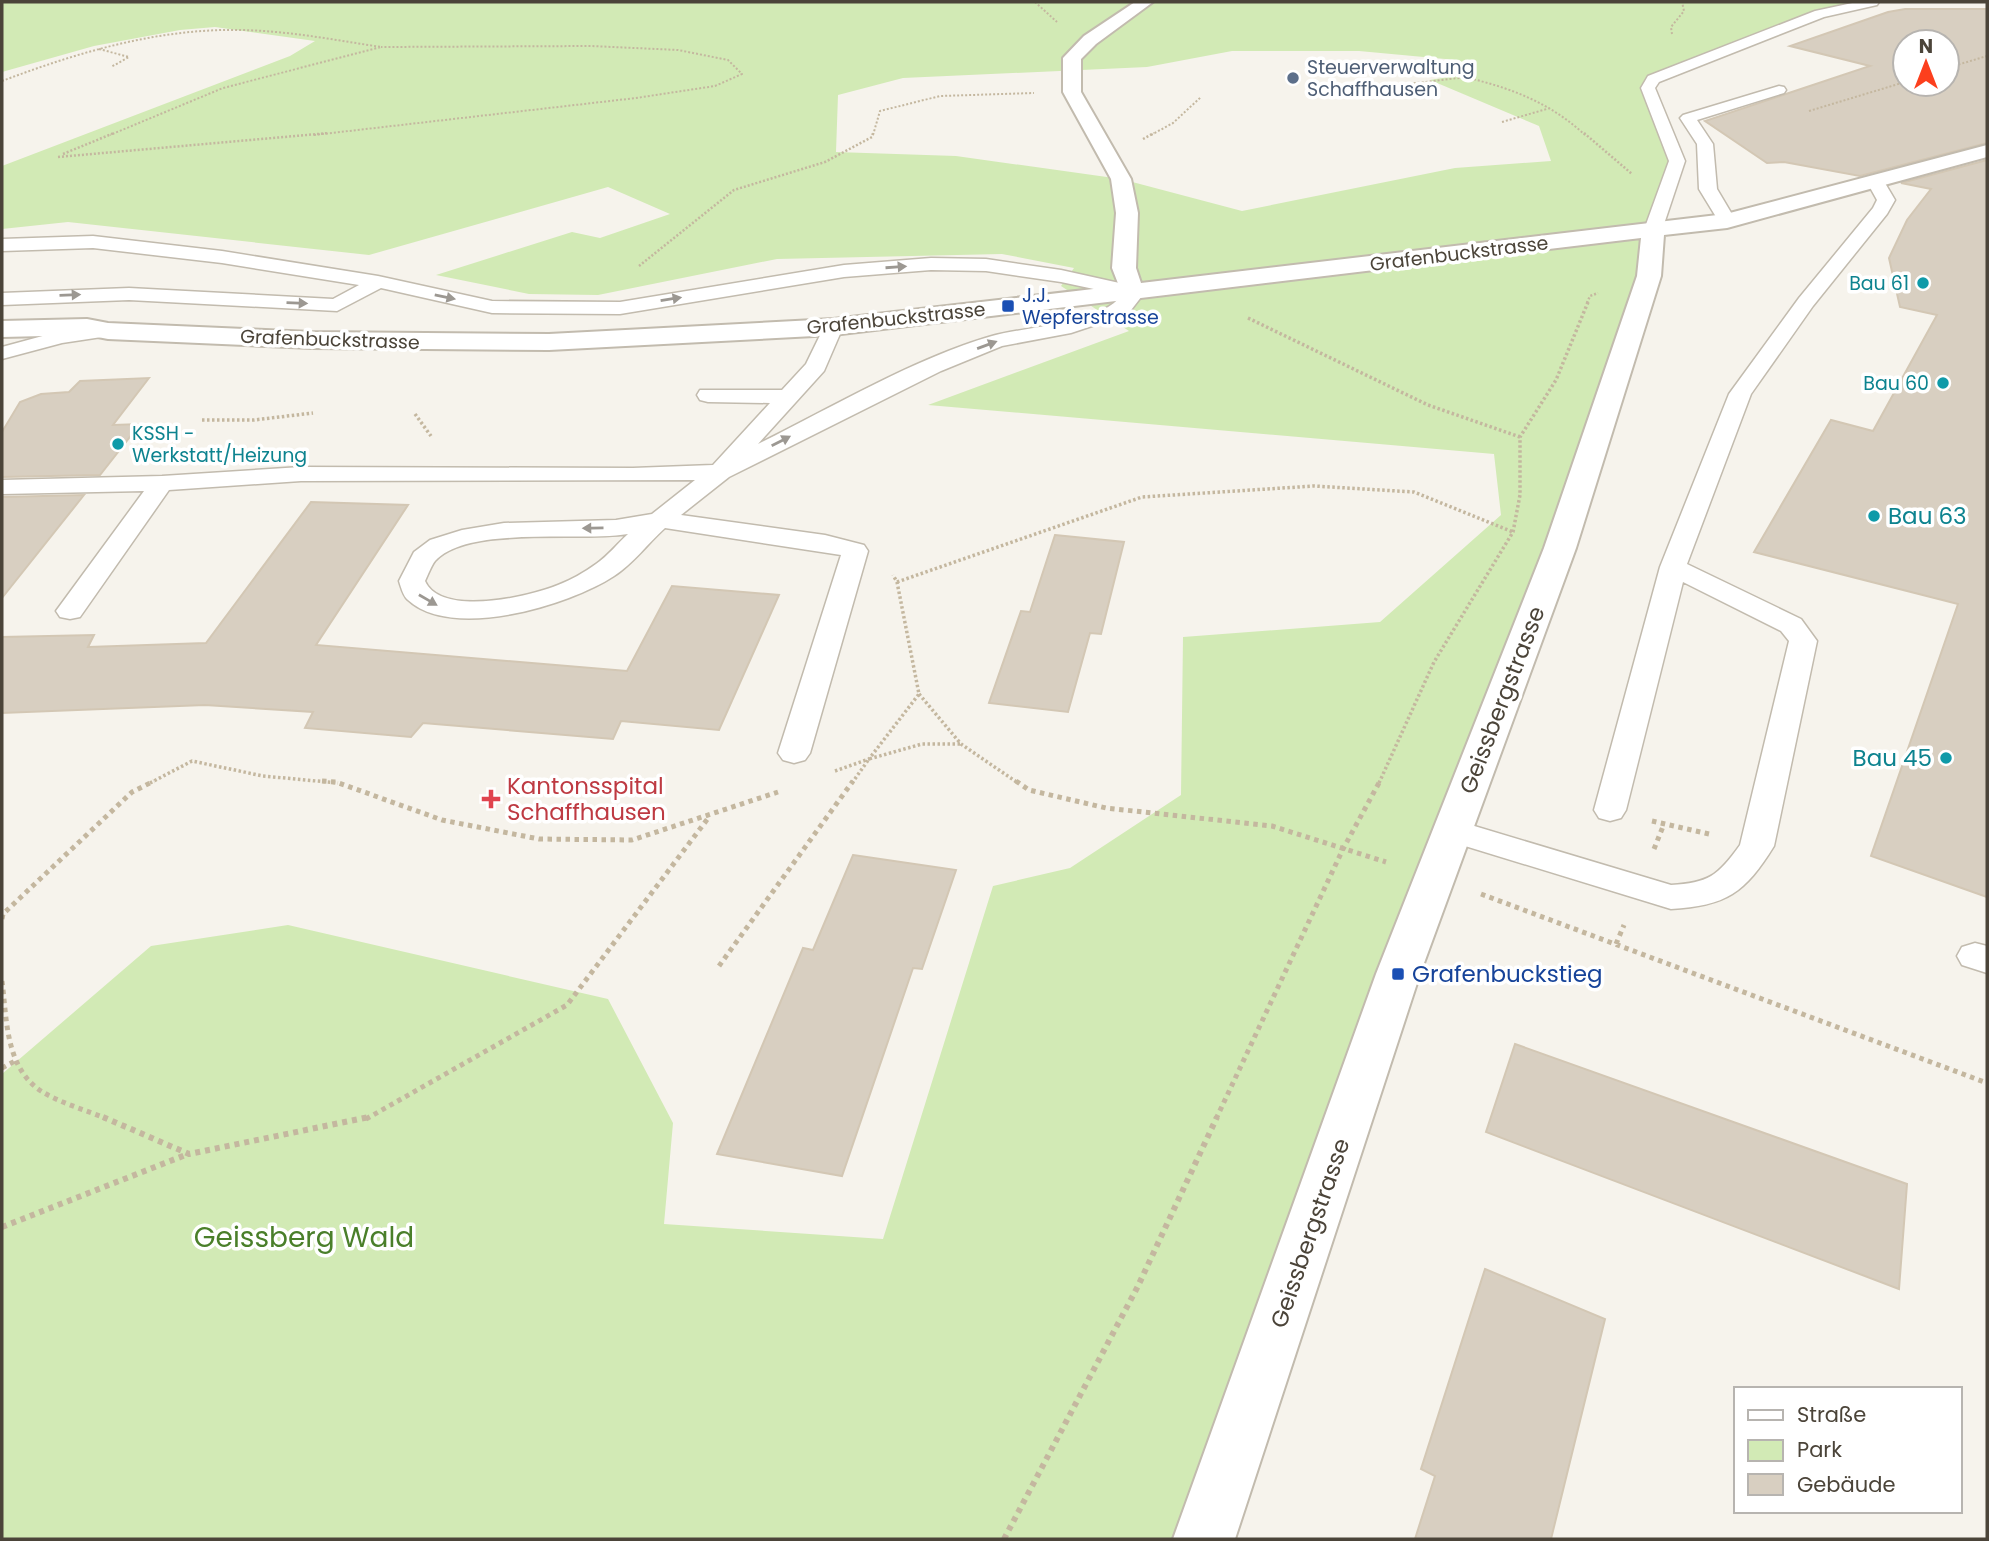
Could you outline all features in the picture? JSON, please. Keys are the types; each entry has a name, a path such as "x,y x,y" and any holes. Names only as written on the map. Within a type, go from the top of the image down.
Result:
{"street":[{"path":"1135,292 1126,279 1124,268 1127,213 1121,178 1072,92 1072,58 1090,40 1145,2"},
{"name":"Grafenbuckstrasse","path":"2,329 87,327 108,331 313,340 549,342 833,327 1727,221 1987,151"},
{"name":"Geissbergstrasse","path":"1204,1539 1398,974 1560,548 1649,276 1653,230"}],"lane":[{"name":"Geissbergstrasse","path":"1653,230 1677,161 1648,88 1653,79 1820,14 1873,2"},
{"path":"1727,221 1708,189 1705,144 1688,118 1779,90"},
{"path":"1610,810 1673,567 1740,394 1806,302 1881,210 1886,200 1876,182"},
{"path":"2,245 93,242 222,257 378,282 492,307 620,308 844,271 931,264 986,265 1135,292 1121,310 1064,329 997,341 933,366 720,472 633,475 301,474 162,483 2,487"},
{"path":"2,299 129,294 338,305 378,282"},
{"path":"313,340 331,319 338,305"},
{"path":"794,753 855,551 825,542 660,520 616,528 504,531 463,537 439,546 424,558 412,581 418,595 441,607 480,610 525,604 568,592 607,569 640,536 660,520 720,472 816,366 833,327"},
{"path":"2,353 61,337 108,331"},
{"path":"708,395 789,397"},
{"path":"70,611 162,483"},
{"path":"1451,830 1671,897 1706,894 1735,876 1748,861 1757,846 1803,641 1791,625 1673,567"}],"path":[{"path":"2,81 53,61 98,48 182,33 221,30 263,32 381,47 591,47 678,50 728,60 742,74 715,86 636,98 251,142 58,157 223,88 381,47"},
{"path":"98,48 129,57 111,67"},
{"path":"1961,64 1987,56"},
{"path":"1415,68 1474,77 1551,108 1571,122 1616,165 1666,194"},
{"path":"1374,88 1474,77"},
{"path":"1356,96 1399,91"},
{"path":"579,309 640,265 734,190 825,162 872,137 880,111 940,96 1072,92"},
{"path":"1105,150 1136,143 1173,124 1201,97"},
{"path":"1502,122 1551,108"},
{"path":"1004,1539 1138,1286 1343,849 1388,767 1434,663 1513,532 1520,495 1520,437 1556,380 1590,296 1649,276"},
{"path":"1185,285 1428,405 1520,437"},
{"path":"202,420 254,420 313,413"},
{"path":"898,582 1142,497 1314,486 1414,492 1560,548"},
{"path":"919,694 961,744 1029,790 1106,808 1272,825 1434,876 1987,1083"},
{"path":"719,966 869,759 922,744 961,744"},
{"path":"2,915 132,792 192,761 263,776 336,782 442,820 540,839 632,841 710,816 566,1005 364,1119 189,1154 2,1227"},
{"path":"1610,810 1757,846"},
{"path":"2,982 10,1045 15,1061 40,1090 189,1154"},
{"path":"2,1068 15,1061"}],"green space":[{"name":"Geissberg Wald","path":"2,2 1873,2 1820,14 1654,79 1648,88 1677,161 1204,1539 2,1539 2,1074 151,946 288,925 608,999 673,1123 664,1224 883,1239 993,886 1070,868 1181,795 1183,637 1380,622 1501,515 1494,454 928,405 1129,331 1061,286 1074,268 1002,254 777,259 598,295 529,294 436,275 572,232 600,238 670,214 608,187 369,255 68,222 2,229 2,166 290,56 315,41 215,27 180,30 94,46 2,72","holes":["1232,51 1359,51 1456,60 1473,73 1430,80 1539,126 1551,161 1455,168 1242,211 1121,179 956,156 836,152 838,95 903,78 1147,67"]}],"building":[{"path":"1905,9 1987,9 1987,143 1860,176 1784,162 1767,163 1705,121 1870,66 1790,46 1888,12"},
{"path":"1987,160 1987,897 1871,856 1958,604 1754,552 1831,420 1873,431 1937,315 1900,307 1889,258 1907,220 1931,189 1901,183"},
{"name":"KSSH - Werkstatt/Heizung","path":"149,378 113,425 140,424 100,475 2,477 2,432 20,402 41,394 69,392 80,381"},
{"path":"84,495 2,598 2,497"},
{"path":"311,502 408,505 316,645 627,671 672,586 779,595 719,730 621,721 613,739 423,723 411,737 305,728 313,712 205,705 2,713 2,637 94,635 88,647 206,643"},
{"path":"1055,535 1124,542 1101,634 1090,633 1068,712 989,703 1021,611 1030,612"},
{"path":"853,855 956,870 922,969 913,968 842,1176 717,1154 803,948 813,950"},
{"path":"1515,1044 1907,1184 1899,1289 1486,1132"},
{"path":"1485,1269 1605,1319 1551,1539 1415,1539 1435,1476 1421,1469"}],"place":[{"name":"Steuerverwaltung Schaffhausen","path":"1293,78"},
{"name":"Bau 61","path":"1923,283"},
{"name":"J.J. Wepferstrasse","path":"1008,306"},
{"name":"Bau 60","path":"1943,383"},
{"name":"KSSH - Werkstatt/Heizung","path":"118,444"},
{"name":"Bau 63","path":"1874,516"},
{"name":"Bau 45","path":"1946,758"},
{"name":"Kantonsspital Schaffhausen","path":"491,799"},
{"name":"Grafenbuckstieg","path":"1398,974"}]}
